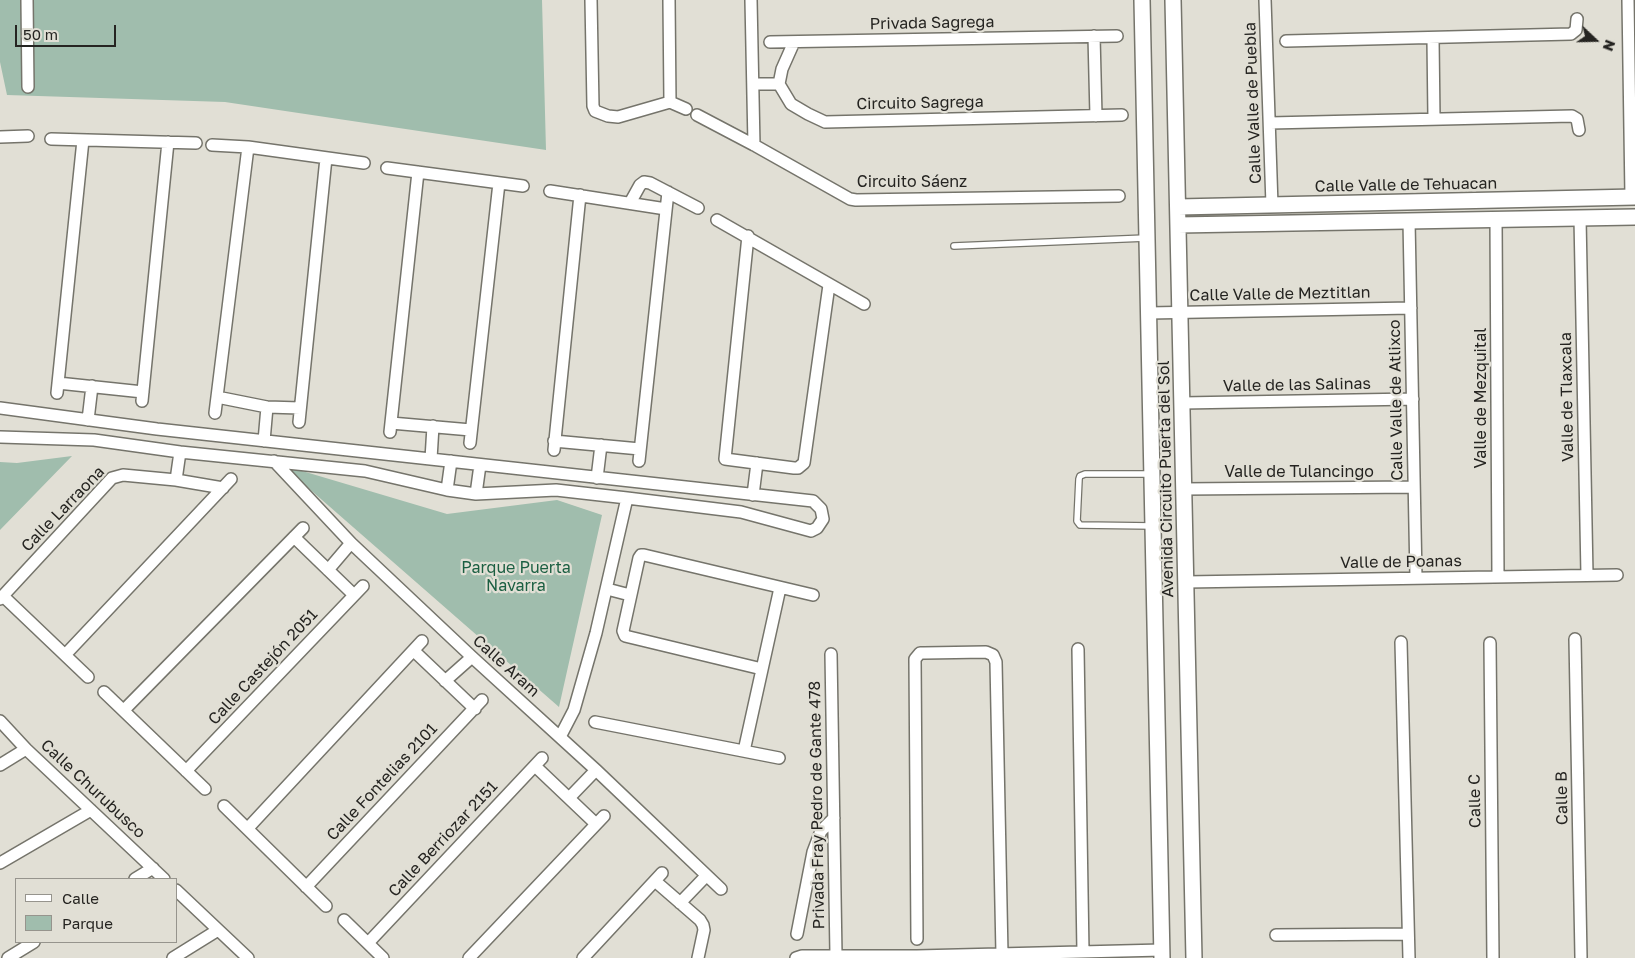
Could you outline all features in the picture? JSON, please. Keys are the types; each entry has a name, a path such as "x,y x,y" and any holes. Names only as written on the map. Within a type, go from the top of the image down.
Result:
{"street":[{"path":"26,0 28,87"},
{"path":"591,0 593,106 595,111 608,116 618,117 670,102 686,109"},
{"path":"669,0 670,102"},
{"path":"751,0 754,145"},
{"name":"Avenida Circuito Puerta del Sol","path":"1142,0 1162,954"},
{"name":"Avenida Circuito Puerta del Sol","path":"1174,0 1194,958"},
{"name":"Calle Valle de Puebla","path":"1265,0 1272,205"},
{"path":"1628,0 1633,197"},
{"path":"1286,41 1571,34 1576,30 1577,19"},
{"path":"1094,36 1096,116"},
{"name":"Privada Sagrega","path":"770,42 1116,36"},
{"path":"1433,38 1434,119"},
{"path":"753,84 780,84 782,68 794,42"},
{"name":"Circuito Sagrega","path":"780,84 791,104 825,122 1122,115"},
{"name":"Circuito Sáenz","path":"697,115 850,199 1119,196"},
{"path":"1270,123 1572,116 1577,119 1579,130"},
{"path":"0,136 28,136"},
{"path":"51,139 196,143"},
{"path":"83,140 57,388 92,386 142,397 168,142"},
{"path":"212,144 248,147 364,164"},
{"path":"215,413 248,147"},
{"path":"298,422 326,158"},
{"path":"387,168 523,186"},
{"path":"418,172 390,427 433,426 471,430"},
{"path":"630,204 640,185 644,182 650,183 698,208"},
{"path":"470,443 499,183"},
{"path":"550,191 666,209"},
{"path":"639,461 668,192"},
{"path":"580,195 554,446 601,445 640,449"},
{"name":"Calle Valle de Tehuacan","path":"1178,206 1633,197"},
{"path":"1453,201 1453,220"},
{"path":"1178,225 1635,217"},
{"name":"Valle de Tlaxcala","path":"1580,218 1587,575"},
{"name":"Valle de Mezquital","path":"1496,219 1498,577"},
{"path":"718,220 864,304"},
{"name":"Calle Valle de Atlixco","path":"1409,221 1416,578"},
{"path":"748,236 725,458 794,468 798,468 804,463 829,285"},
{"name":"Calle Valle de Meztitlan","path":"1149,313 1411,308"},
{"path":"88,420 92,386"},
{"path":"217,397 267,407 300,408"},
{"name":"Valle de las Salinas","path":"1182,403 1412,399"},
{"path":"264,441 267,407"},
{"path":"0,408 264,441 813,501 821,509 823,519 818,528 811,531 741,512 627,498 556,490 476,494 446,490 365,471 180,452 94,440 0,437"},
{"path":"431,459 433,426"},
{"path":"597,478 601,445"},
{"path":"176,480 180,452"},
{"name":"Calle Aram","path":"274,461 351,544 596,770 720,889"},
{"path":"446,490 451,461"},
{"path":"753,495 757,463"},
{"path":"476,494 480,465"},
{"name":"Calle Larraona","path":"2,597 112,478 123,475 227,483 65,654"},
{"name":"Valle de Tulancingo","path":"1184,489 1414,487"},
{"path":"560,737 574,710 596,632 627,498"},
{"path":"124,710 303,528"},
{"path":"294,538 354,595"},
{"path":"328,570 351,544"},
{"path":"762,669 625,636 623,631 630,595 641,555 813,595"},
{"name":"Valle de Poanas","path":"1186,582 1617,575"},
{"name":"Calle Castejón 2051","path":"186,771 362,586"},
{"path":"744,751 780,588"},
{"path":"606,589 630,595"},
{"path":"2,597 88,677"},
{"name":"Calle B","path":"1575,639 1581,958"},
{"path":"248,828 422,641"},
{"path":"1401,642 1409,958"},
{"name":"Calle C","path":"1490,643 1494,958"},
{"path":"1078,649 1082,952"},
{"path":"414,651 446,681 472,657"},
{"path":"917,940 915,659 920,653 986,652 993,655 996,662 1002,954"},
{"name":"Privada Fray Pedro de Gante 478","path":"831,654 836,955"},
{"name":"Calle Fontelias 2101","path":"306,887 478,704 446,681"},
{"path":"104,692 205,789"},
{"name":"Calle Churubusco","path":"0,722 26,749 163,878"},
{"path":"595,722 779,758"},
{"path":"0,765 26,749"},
{"name":"Calle Berriozar 2151","path":"368,943 539,762 569,798"},
{"path":"469,958 600,820 569,798 596,770"},
{"path":"224,806 326,906"},
{"path":"0,863 90,810"},
{"path":"797,934 813,852 821,831 834,818"},
{"path":"137,878 153,868"},
{"path":"680,903 706,876"},
{"path":"583,958 659,877 680,903 700,920 703,925 704,930 698,958"},
{"path":"178,892 248,958"},
{"path":"344,920 383,958"},
{"path":"173,958 218,930"},
{"path":"1276,935 1408,934"},
{"path":"8,958 32,943"},
{"path":"796,958 802,956 836,955 1082,952 1162,954"}],"lane":[{"path":"954,246 1146,238"},
{"path":"1152,474 1084,474 1080,476 1077,521 1080,525 1152,526"}],"green space":[{"path":"0,0 542,0 546,150 225,102 7,95 0,62"},
{"path":"72,456 0,530 0,462 17,463"},
{"name":"Parque Puerta Navarra","path":"282,465 447,514 557,500 602,515 559,707"}]}
